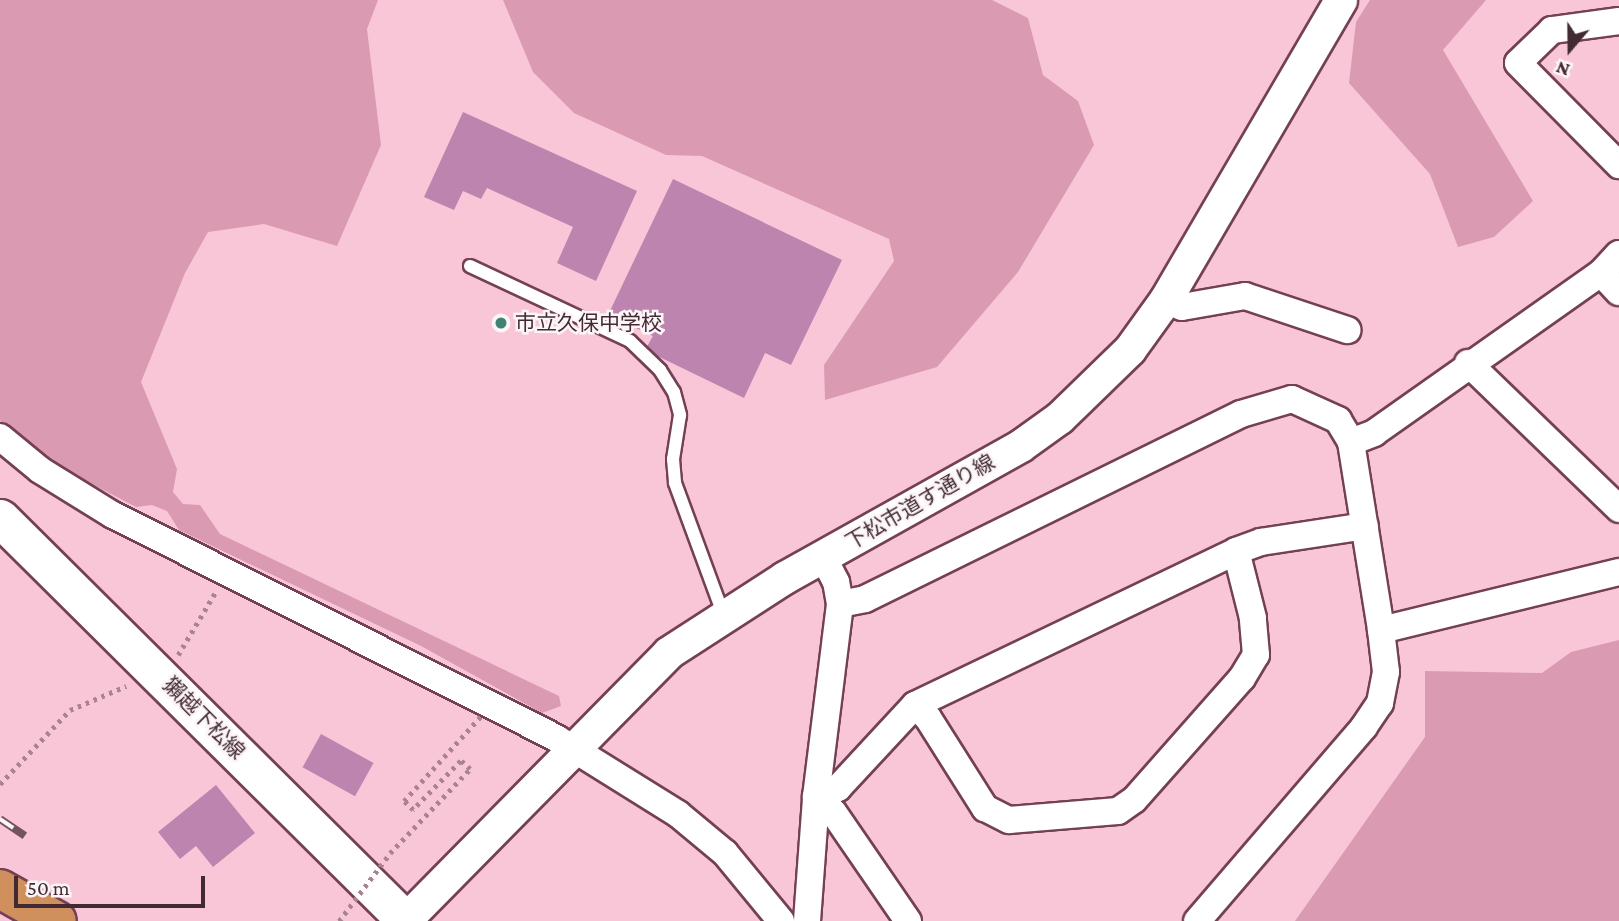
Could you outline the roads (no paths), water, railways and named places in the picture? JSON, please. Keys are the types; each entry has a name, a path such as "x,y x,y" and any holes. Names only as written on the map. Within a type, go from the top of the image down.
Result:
{"highway":[{"path":"0,889 57,921"}],"main road":[{"name":"獺越下松線","path":"0,518 158,672 405,921"}],"street":[{"name":"下松市道す通り線","path":"405,921 572,748 669,653 724,616 823,557 1021,446 1060,418 1130,350 1166,300 1340,0"},
{"path":"1619,21 1552,30 1518,63 1619,165"},
{"path":"1351,442 1374,433 1468,363 1610,282 1619,254"},
{"path":"1166,300 1182,307 1245,296 1347,330"},
{"path":"1468,363 1619,509"},
{"path":"840,604 865,599 1241,414 1292,399 1338,420 1351,442 1381,630 1386,672 1380,703 1364,727 1197,921"},
{"path":"0,437 40,470 113,515 572,748 678,814 725,853 781,921"},
{"path":"816,797 838,788 915,705 1236,551 1261,542 1365,526"},
{"path":"915,705 928,718 985,808 1009,820 1118,811 1134,800 1224,698 1256,655 1253,618 1236,551"},
{"path":"807,921 816,797 840,604 836,582 823,557"},
{"path":"1381,630 1619,572"},
{"path":"816,797 834,813 908,921"}],"lane":[{"path":"470,266 630,341 660,370 674,392 680,415 673,459 675,483 724,616"}],"railway":[{"path":"0,819 25,836"}],"place":[{"name":"市立久保中学校","path":"501,323"}]}
